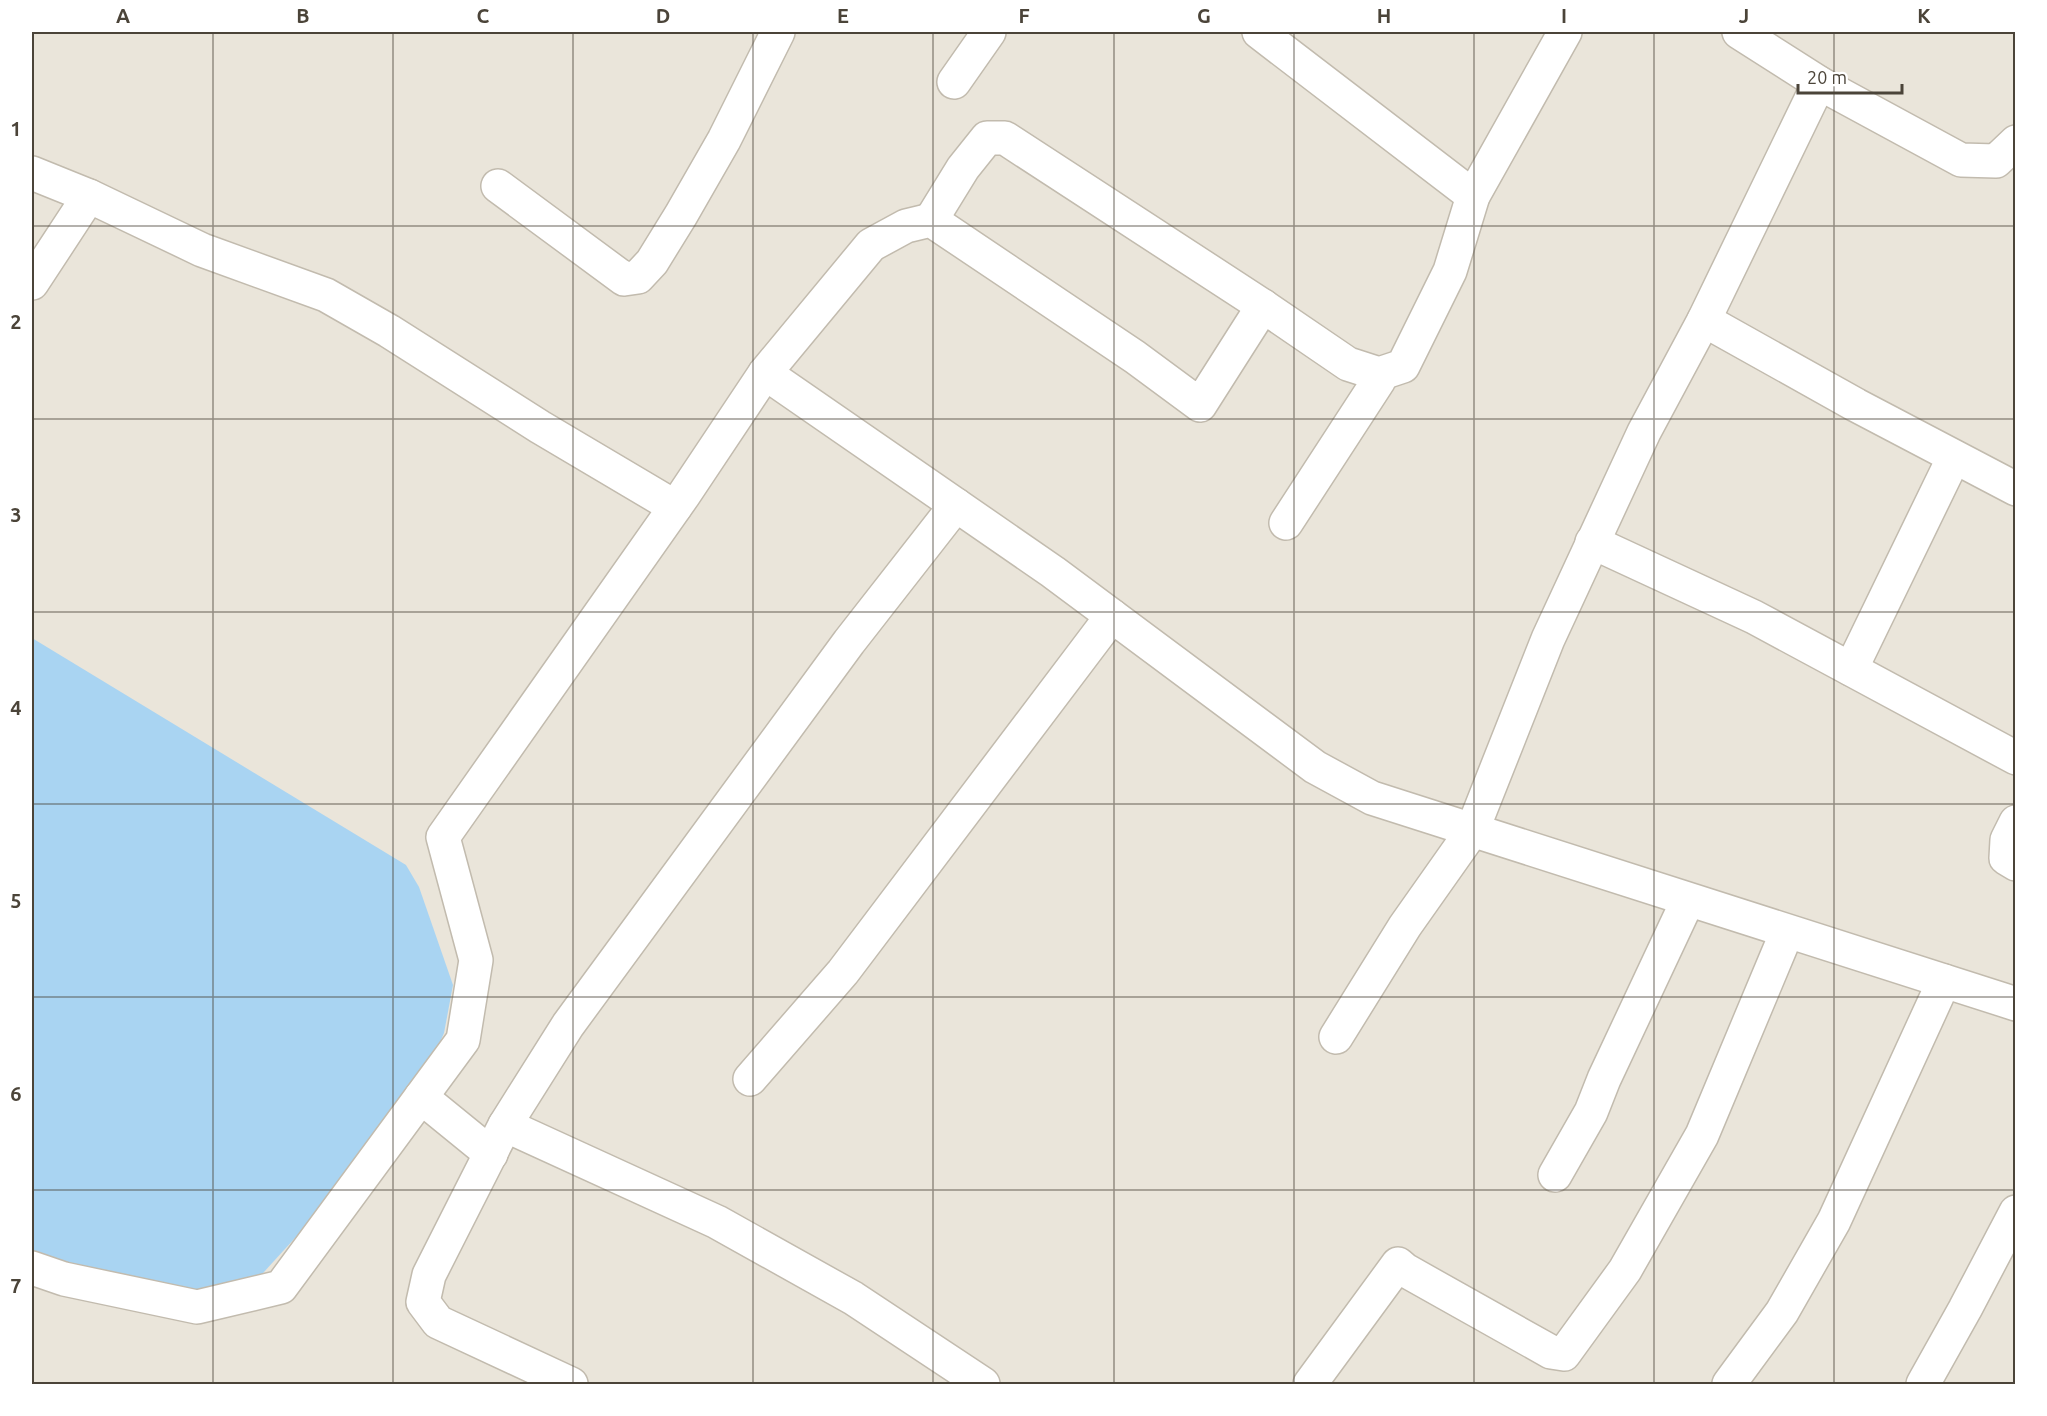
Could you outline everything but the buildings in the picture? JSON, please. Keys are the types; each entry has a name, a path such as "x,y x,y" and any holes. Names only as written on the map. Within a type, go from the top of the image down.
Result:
{"street":[{"path":"498,186 624,279 638,277 652,262 687,206 724,140 777,32"},
{"path":"954,82 989,32"},
{"path":"1259,32 1473,196"},
{"path":"32,1268 64,1279 197,1307 281,1287 463,1040 476,960 443,837 675,507 765,373 871,245 906,226 931,220 963,168 987,138 1005,138 1348,364 1379,374 1403,366 1450,271 1473,196 1565,32"},
{"path":"1739,32 1819,83 1961,160 1996,161 2016,142"},
{"path":"1336,1037 1405,926 1472,831 1548,639 1592,542 1644,432 1704,320 1819,83"},
{"path":"32,173 89,196 202,250 326,296 389,331 540,427 675,507"},
{"path":"32,283 89,196"},
{"path":"931,220 1135,357 1200,405 1263,306"},
{"path":"1704,320 1856,405 2016,489"},
{"path":"765,373 1053,572 1315,767 1372,798 2016,1004"},
{"path":"1286,523 1379,380 1379,374"},
{"path":"1851,669 1954,457"},
{"path":"571,1384 438,1322 423,1302 429,1275 505,1125 568,1025 849,642 956,505"},
{"path":"1592,542 1754,617 2016,758"},
{"path":"750,1079 843,972 1112,616"},
{"path":"2016,822 2007,840 2006,858 2016,864"},
{"path":"1555,1175 1591,1112 1604,1078 1688,900"},
{"path":"1310,1384 1398,1264 1551,1352 1564,1353 1625,1269 1702,1135 1787,932"},
{"path":"1729,1384 1782,1312 1834,1221 1944,981"},
{"path":"421,1097 490,1154"},
{"path":"505,1125 717,1222 853,1298 983,1384"},
{"path":"1923,1384 2016,1212"}],"shaded area":[{"path":"32,32 2015,32 2015,1384 32,1384"}],"water":[{"path":"32,638 406,865 419,887 453,985 444,1033 409,1113 243,1295 198,1307 32,1257"}]}
